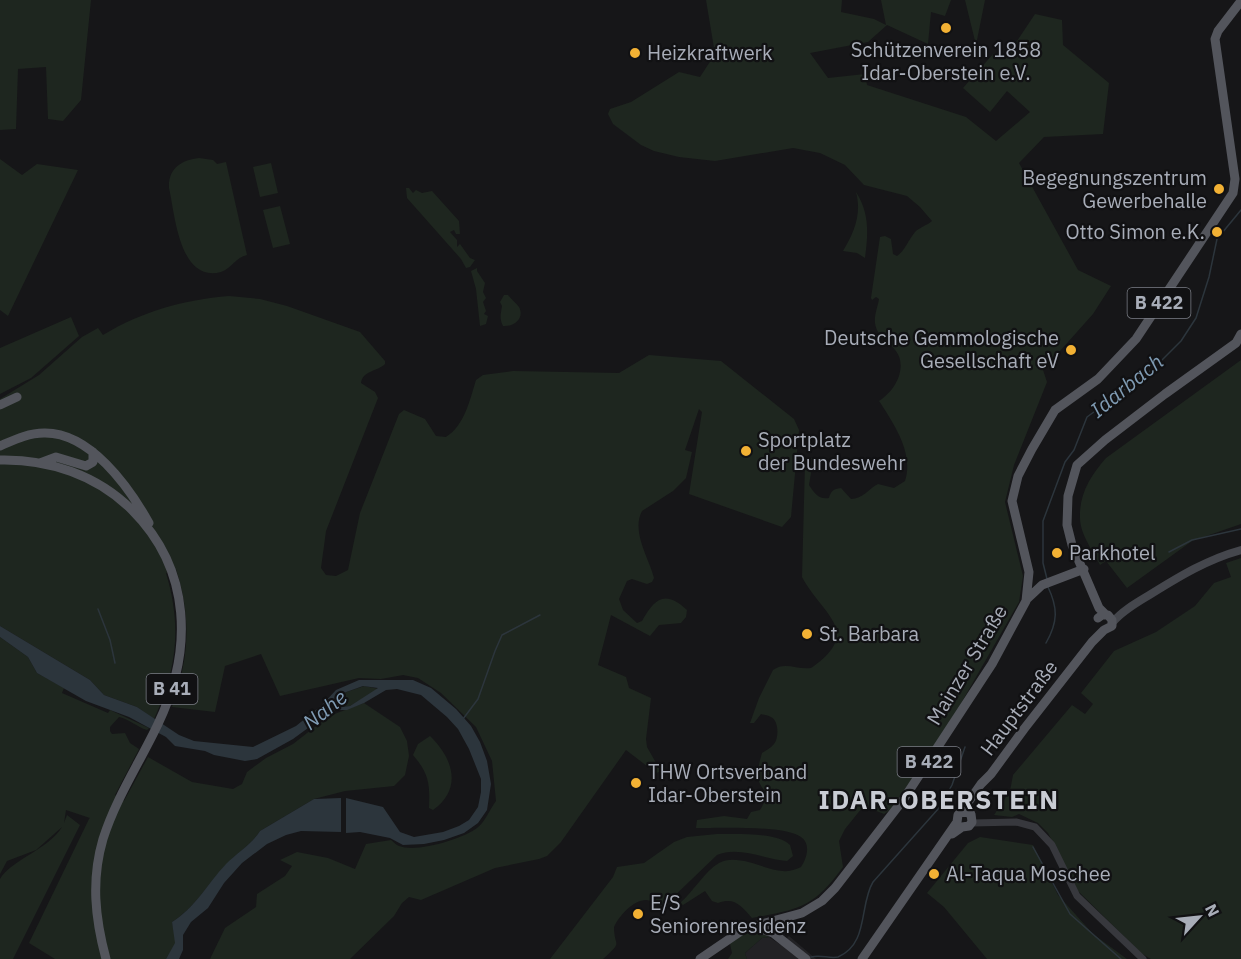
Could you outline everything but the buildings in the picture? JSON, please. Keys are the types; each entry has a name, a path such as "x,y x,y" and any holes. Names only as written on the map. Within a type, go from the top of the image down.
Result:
{"main road":[{"name":"Mainzer Straße","path":"700,959 738,932 798,915 813,908 830,894 920,776 997,656 1026,602 1029,573 1012,501 1018,476 1055,410 1098,378 1136,339 1237,191 1215,39 1218,31 1241,1"},
{"name":"Hauptstraße","path":"862,959 946,839 966,819 974,794 1092,642 1104,621 1070,539 1066,517 1070,486 1077,465 1131,420 1236,343 1241,334"},
{"path":"0,405 17,397"},
{"path":"0,446 24,436 49,433 74,439 93,452 116,476 137,503 160,547"},
{"path":"40,463 56,457 87,466 93,462 93,452"},
{"name":"B 41","path":"0,460 40,463 74,473 108,491 137,516 160,547 178,592 182,621 179,663 163,714 120,798 103,840 96,878 96,917 106,959"},
{"path":"1104,621 1199,565 1241,550"},
{"path":"1044,585 1084,569"},
{"name":"B 422","path":"1026,602 1044,585 1029,573"},
{"path":"773,933 771,926 775,920"},
{"path":"775,920 779,934 785,942"},
{"path":"753,926 773,933 806,959"}],"street":[{"path":"966,819 1024,822 1041,831 1052,845 1077,896 1143,959"}],"shaded area":[{"path":"0,0 91,0 81,100 63,121 48,119 46,67 18,69 16,129 0,130"},
{"path":"706,0 842,0 841,12 874,19 886,25 881,0 951,0 945,16 931,12 928,44 887,25 868,42 810,53 828,78 865,74 867,85 966,117 996,141 1030,112 1007,91 990,112 963,88 994,53 1005,59 1035,14 1062,20 1063,45 1109,83 1103,134 1044,137 1019,163 1078,270 1111,286 1093,314 1043,370 1047,382 1014,465 1005,502 1023,576 1019,602 960,705 891,809 884,814 866,807 862,808 845,829 839,841 843,867 832,881 814,899 794,909 752,918 741,906 733,902 712,901 705,891 683,905 680,903 709,871 726,860 743,861 786,871 801,867 807,851 806,843 793,833 781,831 750,828 696,828 697,820 724,816 747,819 751,812 760,810 766,795 759,783 759,765 762,753 776,741 777,730 774,719 767,715 761,714 754,723 750,723 759,698 773,670 782,666 811,668 827,655 835,644 837,633 834,623 802,577 805,463 807,459 812,458 813,461 809,485 822,498 829,498 833,491 841,488 851,499 855,499 878,484 894,488 905,481 907,460 905,449 879,401 891,390 899,376 901,365 896,351 877,331 875,320 879,299 876,297 872,300 871,298 880,237 885,236 891,239 893,254 897,256 915,232 932,221 907,196 864,185 845,165 820,153 793,148 715,161 679,157 654,151 641,145 613,124 608,114 610,109 631,102 679,72 700,77 715,54"},
{"path":"965,0 985,0 976,45"},
{"path":"199,158 213,160 217,164 226,162 247,255 221,272 207,273 196,267 182,244 174,214 169,188 171,175 177,166"},
{"path":"0,159 22,175 37,164 78,170 8,316 0,310"},
{"path":"271,163 278,193 260,197 253,167"},
{"path":"406,188 413,193 416,190 422,193 432,191 459,221 460,234 456,234 454,230 450,232 457,240 457,247 460,244 470,258 475,260 470,267 466,268 461,259 407,198"},
{"path":"856,192 866,216 865,258 857,253 843,251 856,223 858,200"},
{"path":"280,206 290,244 273,248 263,210"},
{"path":"477,268 485,283 483,292 486,298 483,302 486,311 484,314 488,316 486,324 480,326 476,289 471,271"},
{"path":"504,295 508,295 519,307 521,315 517,321 507,326 503,326 501,318 500,302"},
{"path":"229,296 260,299 287,306 360,332 385,361 382,367 367,373 362,379 361,383 375,392 378,398 326,531 321,568 326,575 336,576 348,570 360,513 399,414 404,410 425,419 436,436 446,437 458,426 469,403 476,380 483,375 513,371 619,373 649,355 721,361 794,419 799,430 791,517 782,527 689,494 702,412 699,409 685,450 692,452 686,478 673,491 642,511 639,519 640,536 654,578 647,584 632,579 627,581 619,599 623,610 637,623 642,621 656,602 667,599 673,600 687,610 686,617 681,623 659,625 650,636 611,615 598,665 626,677 629,688 651,698 646,739 647,747 659,772 656,773 626,750 561,842 547,856 495,868 421,900 409,897 394,916 350,959 210,959 225,928 256,907 257,894 285,876 292,866 280,860 297,852 328,858 355,869 366,844 391,840 398,846 417,848 439,844 461,836 480,825 496,801 492,761 476,727 441,693 418,678 403,675 381,679 359,678 280,696 261,654 225,666 215,712 172,707 182,672 186,638 185,605 176,569 166,573 174,611 175,647 168,683 154,719 137,707 104,695 90,680 0,626 0,399 39,375 82,337 98,328 103,335 133,319 164,308 196,300"},
{"path":"71,317 79,336 31,378 0,394 0,348"},
{"path":"1241,360 1241,524 1192,541 1127,588 1106,561 1100,565 1084,536 1080,509 1087,485 1106,458"},
{"path":"1241,558 1241,959 1151,959 1141,953 1078,891 1048,833 1038,823 1019,814 1012,817 994,815 1010,791 1013,775 1072,705 1085,714 1093,704 1081,693 1114,651 1156,632 1195,606 1214,583 1231,577 1226,563"},
{"path":"0,637 28,657 37,673 64,688 62,693 108,713 110,710 149,728 143,729 119,717 110,727 112,734 125,733 130,743 139,749 115,795 124,801 148,757 192,782 233,789 242,784 247,772 266,758 293,744 329,716 364,703 400,727 407,741 409,756 405,775 394,786 345,791 314,799 260,831 220,871 188,910 172,922 176,943 166,959 55,959 29,943 90,818 66,810 64,823 67,815 80,825 13,959 0,959 0,879 12,866 36,850 7,861 0,874","holes":["62,827 56,835 36,850"]},
{"path":"364,686 379,689 350,706 328,710 338,695"},
{"path":"430,736 444,754 451,773 448,793 433,810 429,808 429,785 425,774 413,755 418,744"},
{"path":"717,834 776,838 790,845 793,856 787,861 743,852 717,855 666,904 661,906 649,900 642,900 628,909 614,927 616,946 603,959 550,959 613,877 617,867 644,863 674,842 687,837"},
{"path":"980,837 1033,845 1058,895 1093,934 1127,959 987,959 944,907 927,893 968,843"},
{"path":"754,929 769,937 762,938 745,953 747,959 728,959 732,953 730,944 734,939"},
{"path":"789,936 816,959 747,959 745,953 762,938 769,937 781,945"}],"water":[{"name":"Nahe","path":"0,626 90,680 104,695 137,707 179,735 194,741 253,747 296,726 336,690 359,680 413,680 431,688 456,709 471,726 487,761 491,784 487,810 478,823 464,833 424,844 403,845 390,838 360,832 346,833 346,798 383,807 400,832 414,837 443,832 459,826 469,820 478,807 481,779 469,749 458,729 421,695 397,689 386,690 347,710 335,710 293,739 257,759 245,761 175,746 166,737 129,717 86,701 37,673 28,657 0,637","holes":["363,686 378,688 350,706 328,709 338,695"]},
{"path":"341,798 341,832 301,831 267,844 242,863 224,883 208,908 191,922 183,935 183,950 179,959 166,959 175,943 172,922 188,910 226,864 260,831 314,799"}],"waterway":[{"name":"Idarbach","path":"1047,579 1043,563 1043,521 1065,462 1074,450 1087,417 1154,368 1181,341 1196,318 1209,277 1217,239 1241,210"},
{"path":"1169,552 1192,540 1241,529"},
{"name":"Idarbach","path":"1046,643 1055,622 1054,602 1048,587"},
{"path":"98,609 110,640 115,663"},
{"path":"463,719 478,699 502,635 540,615"},
{"name":"Idarbach","path":"811,957 838,957 855,943 873,882 939,808 952,785 965,747"},
{"name":"Idarbach","path":"941,808 948,804"},
{"path":"1033,847 1070,914 1121,959"}],"place":[{"name":"Schützenverein 1858 Idar-Oberstein e.V.","path":"946,28"},
{"name":"Heizkraftwerk","path":"635,53"},
{"name":"Begegnungszentrum Gewerbehalle","path":"1219,189"},
{"name":"Otto Simon e.K.","path":"1217,232"},
{"name":"Deutsche Gemmologische Gesellschaft eV","path":"1071,350"},
{"name":"Sportplatz der Bundeswehr","path":"746,451"},
{"name":"Parkhotel","path":"1057,553"},
{"name":"St. Barbara","path":"807,634"},
{"name":"THW Ortsverband Idar-Oberstein","path":"636,783"},
{"name":"Al-Taqua Moschee","path":"934,874"},
{"name":"E/S Seniorenresidenz","path":"638,914"}],"district":[{"name":"IDAR-OBERSTEIN","path":"939,800"}]}
